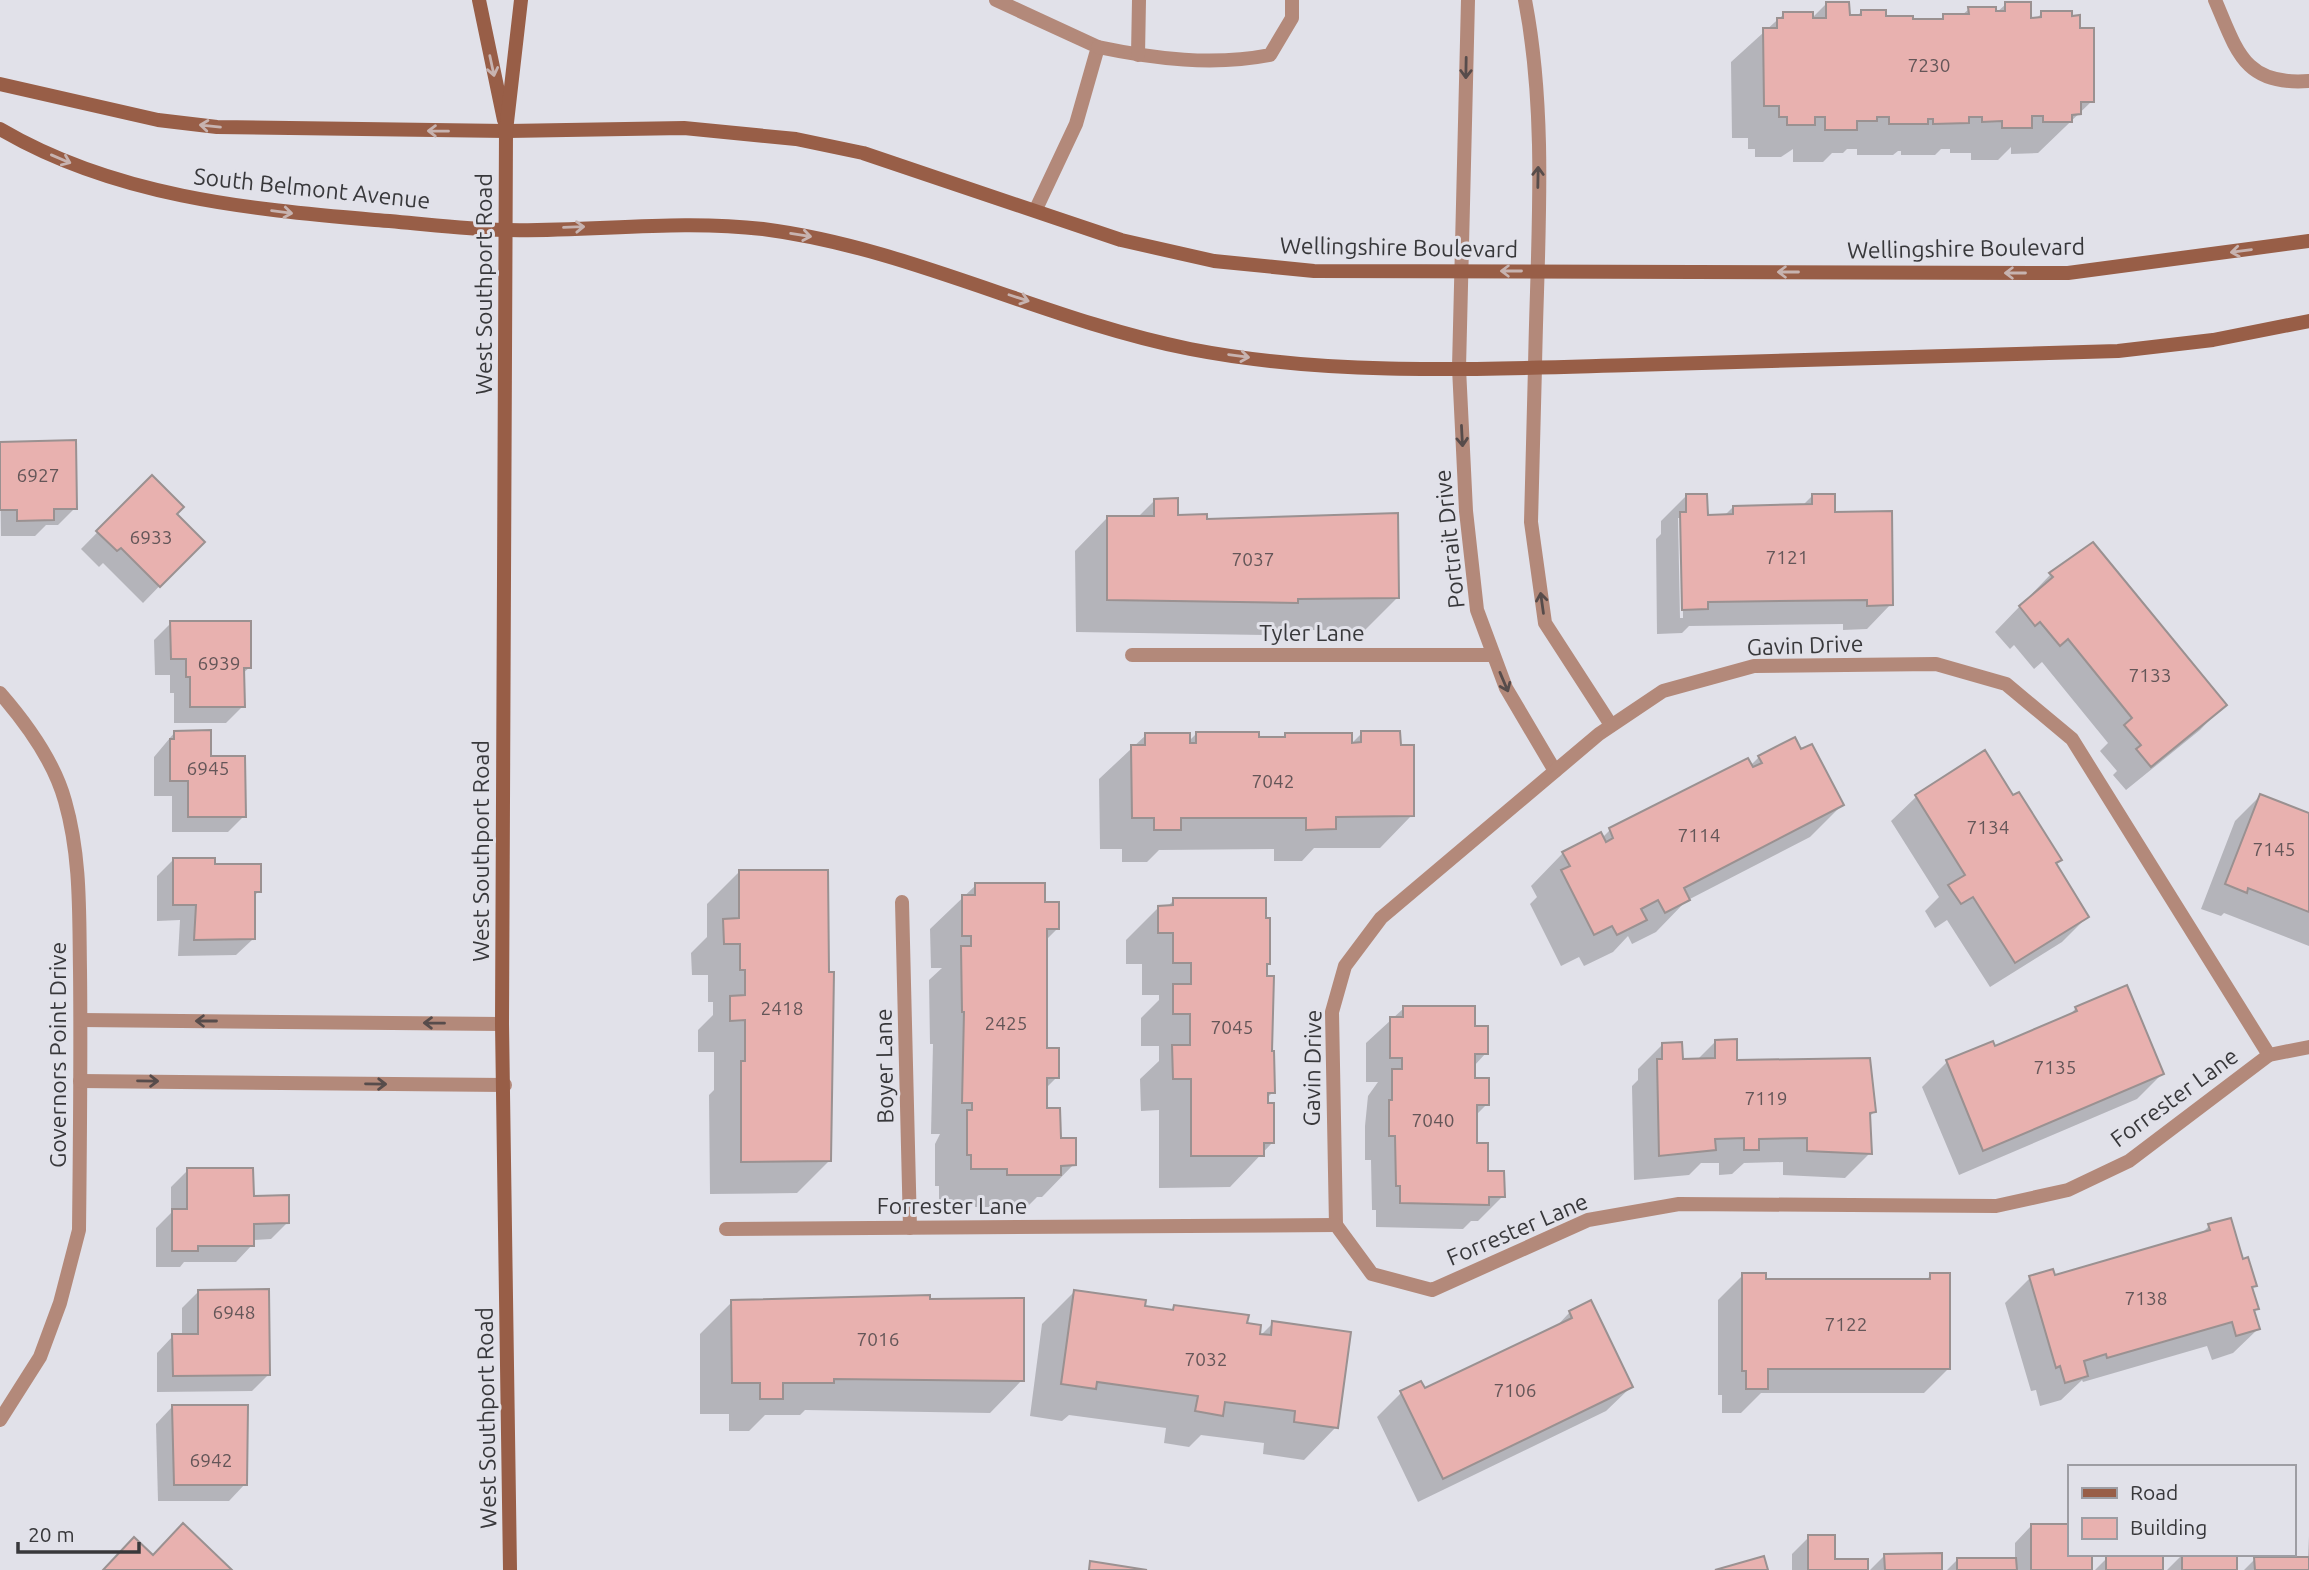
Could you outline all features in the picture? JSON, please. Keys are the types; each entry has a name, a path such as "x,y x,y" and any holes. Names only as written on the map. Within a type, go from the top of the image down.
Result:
{"street":[{"name":"West Southport Road","path":"479,0 506,131"},
{"name":"West Southport Road","path":"510,1570 505,1085 502,1024 506,131 521,0"},
{"path":"996,0 1098,47 1138,55 1231,62 1270,55 1292,18 1292,0"},
{"path":"1033,0 1033,17"},
{"path":"1138,55 1139,0"},
{"path":"1139,24 1147,0"},
{"name":"Portrait Drive","path":"1468,0 1459,368 1466,511 1477,610 1506,688 1555,771"},
{"path":"1525,0 1532,38 1537,141 1531,522 1545,623 1611,725"},
{"path":"2215,0 2237,50 2255,72 2279,81 2309,80"},
{"path":"1036,209 1076,124 1098,47"},
{"path":"0,84 158,120 217,127 506,131"},
{"name":"Wellingshire Boulevard","path":"506,131 684,128 796,139 863,153 1036,209 1121,240 1226,262 1314,271 2068,273 2309,242"},
{"name":"South Belmont Avenue","path":"0,129 63,161 130,185 212,203 294,213 506,230"},
{"path":"506,230 695,223 764,229 890,255 1119,331 1189,349 1305,364 1535,368 2118,351 2213,340 2309,321"},
{"name":"Tyler Lane","path":"1132,655 1493,655"},
{"name":"Gavin Drive","path":"1336,1225 1332,1012 1345,966 1381,918 1611,725 1663,691 1754,666 1936,664 2006,684 2072,739 2269,1055"},
{"name":"Governors Point Drive","path":"0,693 22,718 37,742 65,799 77,860 81,1020 79,1230 75,1251 40,1357 0,1420"},
{"name":"Boyer Lane","path":"902,902 911,1227"},
{"path":"81,1020 502,1024"},
{"name":"Forrester Lane","path":"726,1228 1336,1225 1372,1274 1432,1290 1588,1220 1679,1204 1996,1206 2068,1189 2129,1161 2269,1055 2309,1047"},
{"path":"80,1081 505,1085"}],"building":[{"path":"1826,2 1849,2 1850,15 1861,15 1861,10 1886,10 1886,16 1913,16 1913,19 1943,19 1943,14 1969,14 1968,7 1996,7 1996,11 2005,11 2005,2 2031,2 2031,18 2041,17 2041,11 2072,11 2072,16 2080,15 2080,28 2094,28 2094,102 2081,102 2081,114 2072,115 2072,122 2043,122 2043,116 2032,116 2032,128 2002,128 2002,121 1982,122 1982,117 1969,117 1969,123 1933,124 1933,119 1928,119 1928,124 1889,124 1889,117 1877,117 1877,121 1857,121 1857,130 1825,130 1825,117 1815,117 1815,125 1787,125 1787,117 1779,117 1779,106 1764,106 1763,28 1777,28 1777,18 1783,18 1783,12 1813,12 1813,18 1826,18"},
{"path":"76,440 77,509 54,509 54,520 17,521 17,510 0,510 0,442"},
{"path":"152,475 184,507 177,514 205,542 160,587 121,548 117,551 96,531"},
{"path":"1686,494 1707,494 1708,515 1733,514 1733,506 1812,504 1812,494 1835,494 1835,512 1892,511 1893,605 1867,606 1867,600 1708,602 1708,609 1682,610 1680,512 1686,512"},
{"path":"1178,498 1178,515 1207,514 1207,519 1398,513 1399,598 1298,599 1298,603 1107,600 1107,516 1154,516 1154,499"},
{"path":"2093,542 2227,705 2151,767 2136,749 2141,745 2124,725 2132,718 2068,639 2060,646 2040,622 2035,626 2019,606 2053,577 2049,573"},
{"path":"170,621 251,621 251,668 244,668 245,707 190,707 190,677 186,677 186,659 171,659"},
{"path":"211,730 211,756 245,756 246,817 188,817 188,781 170,781 170,739 174,739 174,731"},
{"path":"1361,731 1400,731 1401,745 1414,745 1414,816 1336,817 1336,829 1306,830 1306,818 1181,818 1181,830 1154,830 1154,818 1132,818 1131,745 1145,745 1145,733 1190,733 1190,743 1196,743 1196,732 1259,732 1259,737 1285,737 1285,733 1352,733 1352,743 1361,742"},
{"path":"1795,737 1801,749 1812,744 1844,805 1684,888 1690,900 1665,913 1658,900 1641,909 1647,920 1617,935 1612,926 1594,935 1561,870 1570,866 1562,852 1601,832 1606,842 1613,838 1609,828 1748,758 1753,767 1762,763 1758,756"},
{"path":"1985,750 2013,795 2019,792 2062,860 2056,863 2089,917 2015,963 1973,897 1961,904 1948,885 1965,875 1915,795"},
{"path":"2260,794 2309,813 2309,912 2248,888 2247,893 2225,884"},
{"path":"173,858 215,858 215,864 261,864 261,892 255,892 255,939 194,940 196,905 173,905"},
{"path":"739,870 828,870 829,972 834,972 831,1161 741,1162 741,1061 745,1061 745,1020 730,1021 730,996 745,995 745,970 740,970 740,944 724,944 723,919 739,918"},
{"path":"975,883 1045,883 1045,902 1059,902 1059,929 1047,929 1047,1048 1059,1048 1059,1078 1047,1078 1047,1108 1060,1108 1061,1138 1076,1138 1076,1165 1061,1166 1061,1175 1007,1175 1007,1169 971,1169 971,1155 967,1155 967,1110 972,1110 972,1103 962,1103 964,1012 961,946 971,946 971,936 962,936 962,895 975,895"},
{"path":"1173,898 1266,898 1266,918 1270,918 1270,964 1267,964 1267,976 1274,976 1272,1051 1275,1093 1268,1093 1268,1103 1274,1103 1274,1143 1264,1143 1264,1156 1191,1156 1191,1079 1173,1079 1172,1045 1190,1045 1190,1014 1173,1014 1173,984 1191,984 1191,963 1173,963 1173,933 1158,933 1158,906 1173,905"},
{"path":"2127,985 2164,1074 1983,1151 1946,1060 1993,1041 1995,1046 2077,1011 2075,1007"},
{"path":"1403,1006 1475,1006 1475,1026 1488,1026 1488,1054 1475,1054 1475,1078 1489,1078 1489,1105 1477,1105 1477,1143 1488,1143 1488,1171 1504,1171 1505,1197 1489,1197 1489,1205 1400,1203 1400,1186 1396,1186 1395,1136 1389,1136 1389,1100 1392,1100 1392,1069 1402,1069 1402,1058 1390,1058 1390,1017 1403,1017"},
{"path":"1737,1039 1737,1060 1870,1058 1876,1112 1870,1113 1872,1154 1807,1151 1807,1138 1759,1139 1759,1150 1744,1150 1744,1138 1715,1139 1716,1150 1659,1156 1657,1059 1662,1059 1662,1043 1682,1042 1683,1059 1715,1058 1715,1040"},
{"path":"187,1168 253,1168 254,1196 289,1195 289,1223 254,1224 254,1246 198,1246 198,1251 172,1251 172,1209 187,1209"},
{"path":"2231,1218 2243,1259 2248,1257 2257,1286 2252,1287 2259,1309 2254,1310 2260,1329 2236,1336 2232,1322 2107,1358 2106,1354 2084,1361 2088,1376 2065,1383 2060,1366 2056,1368 2029,1276 2053,1269 2055,1275 2210,1230 2208,1224"},
{"path":"1742,1273 1766,1273 1766,1279 1930,1279 1930,1273 1950,1273 1950,1369 1768,1369 1768,1389 1746,1389 1746,1371 1742,1371"},
{"path":"269,1289 270,1375 173,1376 172,1334 198,1334 198,1290"},
{"path":"1074,1290 1146,1300 1145,1306 1173,1310 1174,1305 1249,1315 1247,1323 1261,1325 1260,1334 1271,1335 1272,1321 1351,1332 1338,1428 1294,1422 1295,1411 1225,1402 1223,1416 1195,1411 1198,1396 1097,1382 1096,1389 1061,1384"},
{"path":"930,1295 930,1299 1024,1298 1024,1381 834,1379 834,1383 783,1383 783,1399 760,1399 760,1383 732,1383 731,1300"},
{"path":"1591,1300 1633,1387 1443,1479 1400,1391 1421,1381 1425,1388 1572,1318 1569,1311"},
{"path":"172,1405 248,1405 247,1485 174,1485"},
{"path":"183,1523 232,1570 103,1570 134,1537 153,1555"},
{"path":"2031,1524 2068,1524 2068,1556 2092,1556 2092,1570 2031,1570"},
{"path":"1808,1535 1835,1535 1835,1559 1868,1559 1868,1570 1808,1570"},
{"path":"1942,1553 1942,1570 1885,1570 1884,1554"},
{"path":"1764,1556 1768,1570 1715,1570"},
{"path":"2106,1556 2163,1556 2163,1570 2106,1570"},
{"path":"2182,1556 2237,1556 2237,1570 2182,1570"},
{"path":"2254,1557 2309,1557 2309,1570 2255,1570"},
{"path":"1957,1558 2016,1558 2017,1570 1957,1570"},
{"path":"1090,1561 1147,1570 1089,1570"}]}
